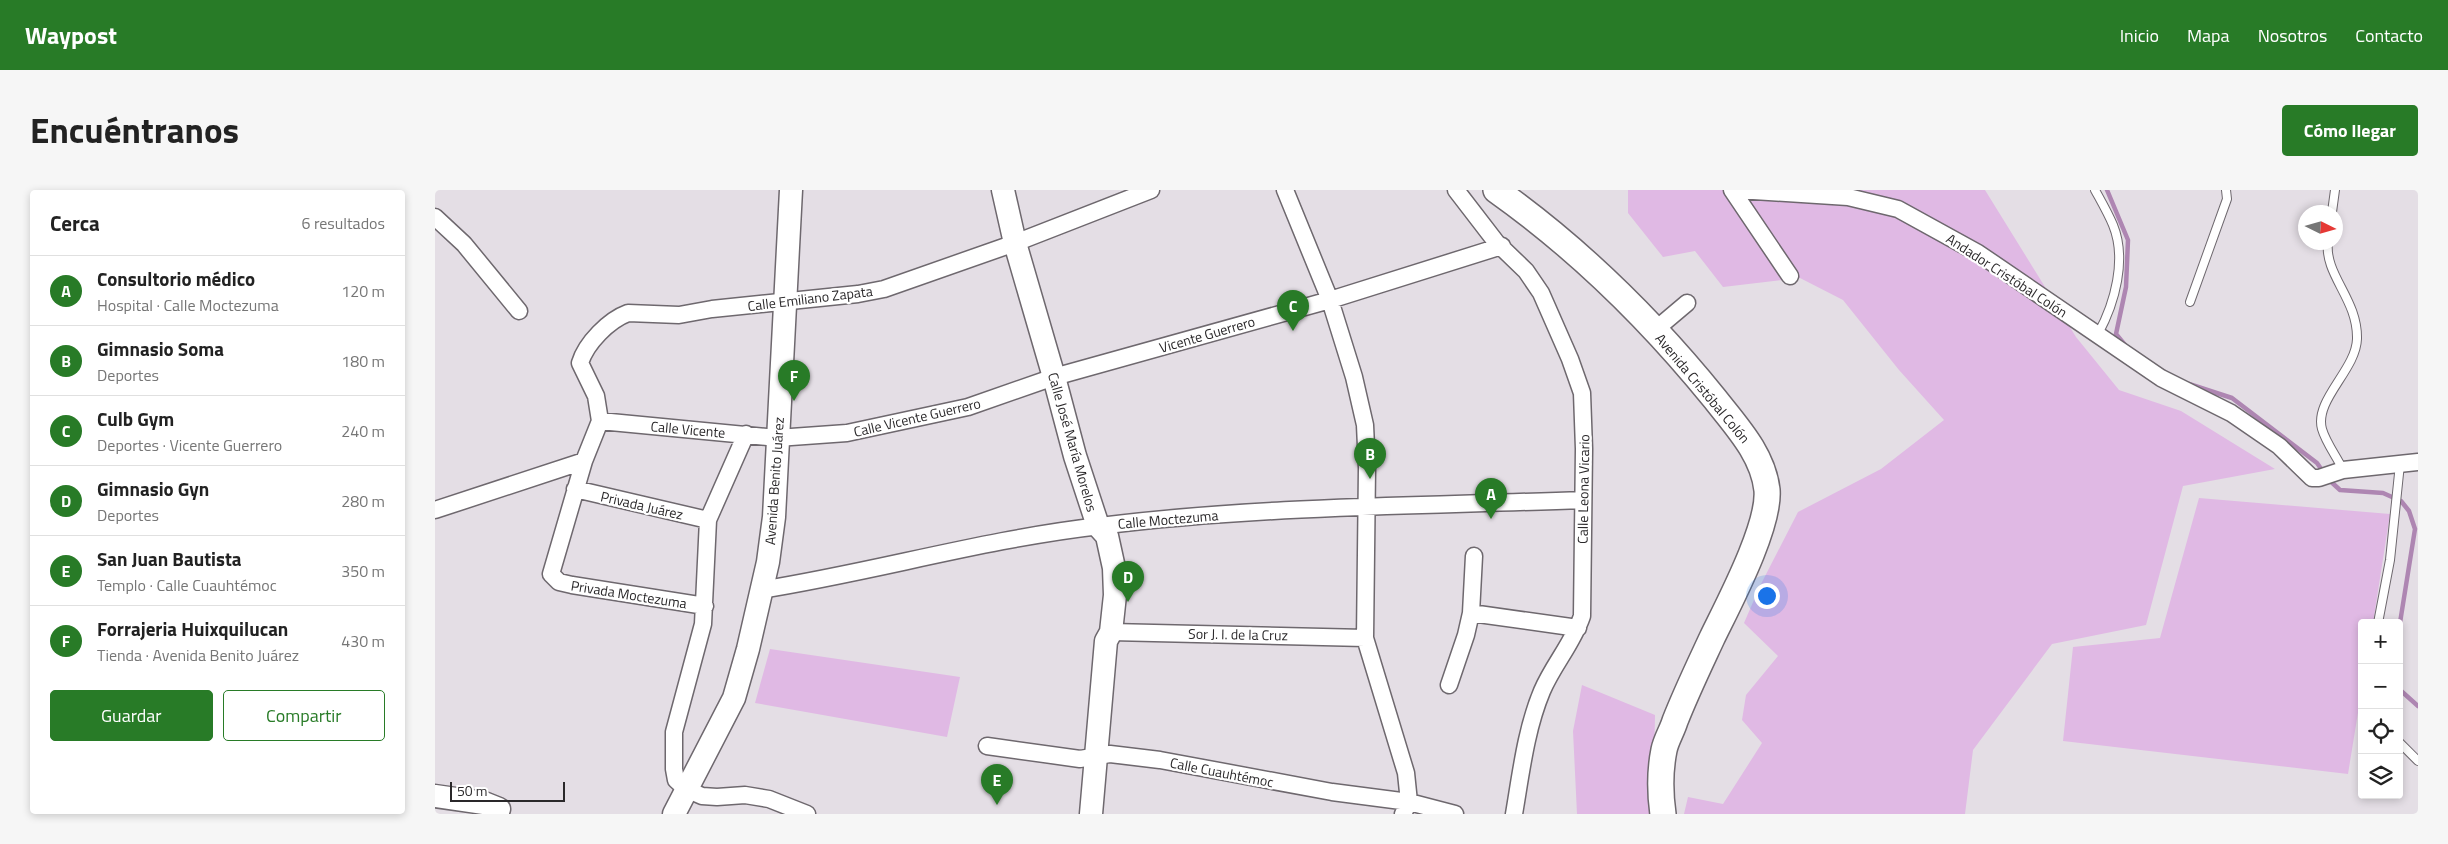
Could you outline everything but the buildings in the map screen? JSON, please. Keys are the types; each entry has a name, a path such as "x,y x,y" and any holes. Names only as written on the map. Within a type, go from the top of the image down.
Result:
{"main road":[{"name":"Avenida Benito Juárez","path":"674,814 734,698 748,649 760,590 768,562 772,532 791,190"},
{"name":"Calle José María Morelos","path":"1003,190 1015,243 1055,377 1075,456 1098,526 1107,536 1113,568 1115,595 1111,632 1106,641 1091,814"},
{"name":"Avenida Cristóbal Colón","path":"1496,190 1570,247 1655,330 1703,385 1755,451 1767,490 1766,511 1758,533 1737,585 1681,706 1665,749 1661,776 1663,814"},
{"path":"435,796 484,803 502,812"}],"street":[{"name":"Calle Emiliano Zapata","path":"600,421 596,396 580,363 586,349 621,316 639,313 679,315 786,300 858,294 883,289 1015,243 1151,190"},
{"path":"1285,190 1330,300 1354,377 1365,425 1367,508 1365,638 1406,773 1406,808"},
{"name":"Calle Leona Vicario","path":"1456,190 1502,246 1526,271 1541,293 1570,359 1581,393 1584,449 1582,500 1583,604 1578,628 1553,669 1533,715 1514,814"},
{"path":"1732,190 1790,276"},
{"name":"Andador Cristóbal Colón","path":"1739,190 1848,197 1899,209 1978,253 2161,378 2231,413 2279,446 2312,478 2319,478 2343,470"},
{"path":"435,216 464,244 519,311"},
{"name":"Vicente Guerrero","path":"1055,377 1330,300 1502,246"},
{"path":"1655,330 1687,303"},
{"name":"Calle Vicente Guerrero","path":"777,438 847,433 908,421 968,407 1055,377"},
{"path":"575,489 600,421"},
{"name":"Calle Vicente","path":"600,421 777,438"},
{"path":"746,434 708,520 705,606 701,630 674,732 674,769 676,780 686,789 702,796 745,795 769,799 807,814"},
{"path":"435,510 584,462"},
{"path":"2343,470 2418,462"},
{"name":"Privada Juárez","path":"575,489 708,520"},
{"name":"Privada Moctezuma","path":"575,489 551,567 551,574 554,579 571,585 705,606"},
{"name":"Calle Moctezuma","path":"760,590 814,581 969,548 1098,526 1174,518 1582,500"},
{"path":"1449,685 1467,635 1471,613 1474,556"},
{"path":"1471,613 1578,628"},
{"name":"Sor J. I. de la Cruz","path":"1111,632 1365,638"},
{"name":"Calle Cuauhtémoc","path":"987,746 1081,759 1110,754 1160,760 1333,792 1406,808 1455,814"}],"lane":[{"path":"2095,190 2113,226 2119,247 2118,273 2111,305 2098,334"},
{"path":"2191,302 2227,199 2226,190"},
{"path":"2333,205 2335,190"},
{"path":"2327,250 2332,272 2344,290 2357,322 2357,341 2352,358 2322,414 2322,429 2343,470"},
{"path":"2379,619 2390,560 2400,464"},
{"path":"2403,746 2418,761"}],"shaded area":[{"path":"1628,190 1985,190 2076,337 2119,390 2181,411 2275,469 2183,486 2146,625 2052,644 1973,750 1965,814 1684,814 1688,797 1723,804 1762,743 1742,720 1746,695 1778,656 1744,623 1760,586 1798,512 1881,469 1944,420 1899,370 1843,300 1800,278 1723,287 1695,251 1663,257 1628,213"},
{"path":"2199,498 2390,514 2374,619 2358,619 2358,713 2348,774 2063,741 2073,647 2160,638"},
{"path":"770,649 960,677 947,737 755,703"},
{"path":"1582,685 1655,715 1653,814 1577,814 1573,731"}],"waterway":[{"path":"2107,190 2128,240 2126,287 2116,334 2125,345"},
{"path":"2189,384 2232,398 2317,463 2324,473"},
{"path":"2328,479 2340,490 2383,493 2401,501 2409,511 2415,529 2401,619"},
{"path":"2403,693 2418,706"}],"place":[{"name":"Culb Gym","path":"1293,331"},
{"name":"Forrajeria Huixquilucan","path":"794,401"},
{"name":"Gimnasio Soma","path":"1370,479"},
{"name":"Consultorio médico","path":"1491,519"},
{"name":"Gimnasio Gyn","path":"1128,602"},
{"name":"San Juan Bautista","path":"997,805"}]}
